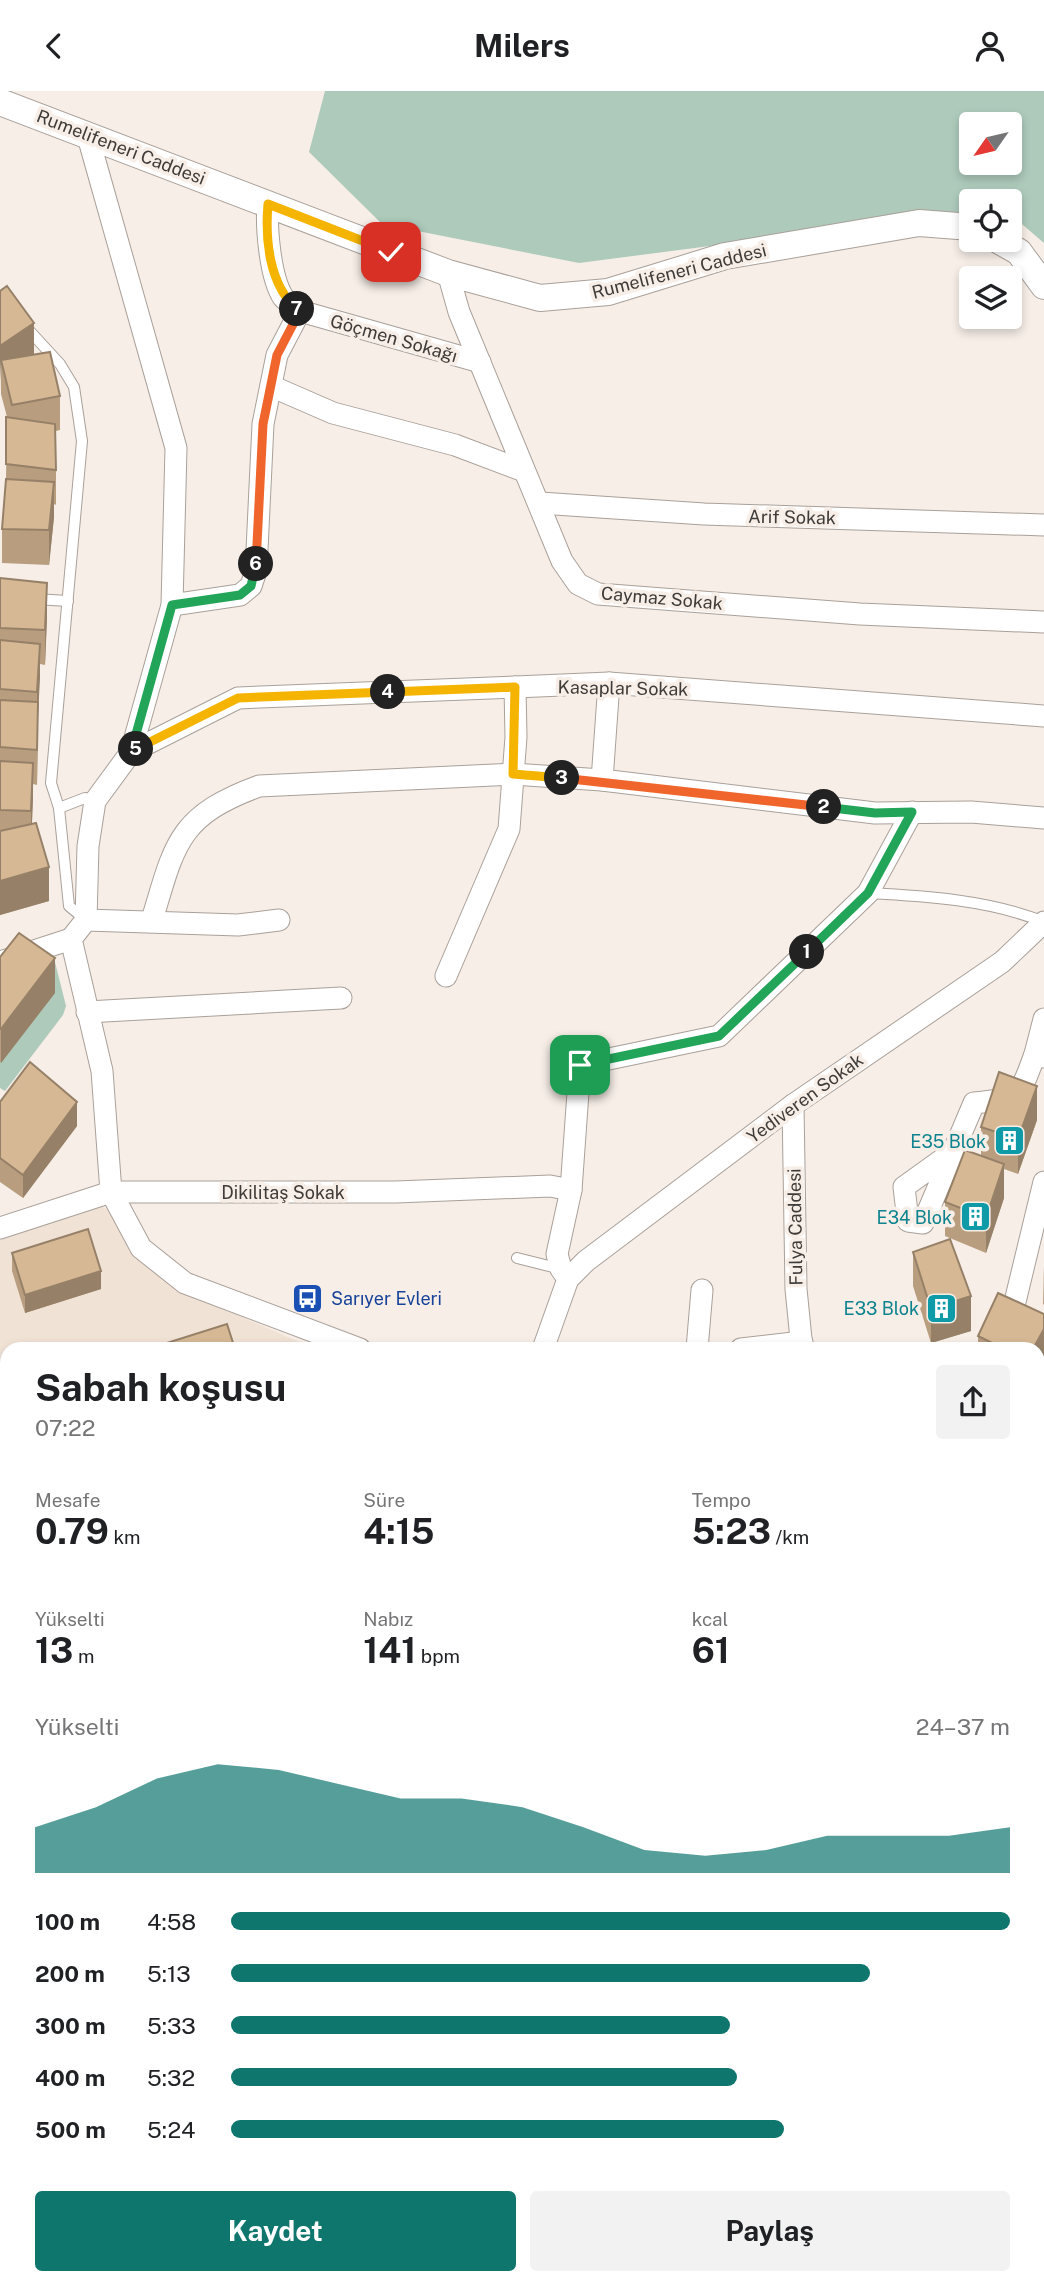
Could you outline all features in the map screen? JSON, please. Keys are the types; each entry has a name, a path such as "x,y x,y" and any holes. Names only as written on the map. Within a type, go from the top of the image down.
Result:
{"street":[{"name":"Rumelifeneri Caddesi","path":"0,102 448,273 540,298 607,292 725,256 919,223 959,226"},
{"path":"0,962 71,939 86,920 88,846 95,801 131,752 172,605 176,448 86,133"},
{"path":"172,605 240,595 251,586 256,571 263,424 277,355 300,311 283,297 266,224 268,204"},
{"path":"1019,252 1044,286"},
{"name":"Caymaz Sokak","path":"448,273 459,312 524,471 540,503 562,561 578,584 598,594 860,614 1044,622"},
{"name":"Göçmen Sokağı","path":"300,311 480,362"},
{"path":"271,386 333,412 455,445 524,471"},
{"name":"Arif Sokak","path":"540,503 704,515 1044,525"},
{"path":"602,781 609,683"},
{"name":"Kasaplar Sokak","path":"131,752 238,698 609,683 1044,716"},
{"path":"446,976 509,829 515,687"},
{"path":"152,920 173,848 190,825 227,798 259,786 513,774 602,781 875,813 971,812 1044,818"},
{"path":"545,1342 564,1274 557,1254 571,1190 580,1065 719,1036 868,893 912,812"},
{"path":"86,920 152,920 238,925 279,920"},
{"name":"Yediveren Sokak","path":"564,1274 586,1261 793,1105 1002,962 1044,922"},
{"path":"71,939 102,1071 111,1192 141,1248 186,1283 342,1342"},
{"path":"87,1012 341,998"},
{"path":"954,1151 974,1103 1009,1099 1020,1090 1040,1056 1044,1019"},
{"name":"Fulya Caddesi","path":"793,1105 796,1289 802,1342"},
{"path":"997,1326 1013,1310 1044,1182"},
{"name":"Dikilitaş Sokak","path":"0,1228 111,1192 396,1192 550,1186 571,1190"},
{"path":"698,1342 702,1290"},
{"path":"1013,1310 1018,1325 1043,1342"}],"lane":[{"path":"20,322 53,356 74,387 82,440 51,783 59,808 69,906 86,920"},
{"path":"24,599 68,601"},
{"path":"59,808 85,798 95,801"},
{"path":"868,893 923,896 1024,913 1044,922"},
{"path":"517,1258 564,1274"}],"shaded area":[{"path":"92,1204 108,1209 131,1250 157,1275 300,1342 0,1342 0,1234"}],"green space":[{"path":"325,91 1044,91 1044,243 1022,224 1022,189 959,189 959,214 579,263 382,224 309,152"},
{"path":"55,962 66,1006 63,1015 5,1091 0,1088 0,973"}],"building":[{"path":"7,286 34,323 0,346 0,291"},
{"path":"50,352 60,396 12,405 1,360"},
{"path":"6,417 55,424 56,470 6,464"},
{"path":"6,479 54,482 49,530 2,529"},
{"path":"0,578 47,583 45,630 0,628"},
{"path":"0,640 40,644 37,692 0,689"},
{"path":"0,700 38,702 37,750 0,747"},
{"path":"0,761 33,763 31,811 0,810"},
{"path":"36,823 49,867 0,881 0,831"},
{"path":"19,933 55,958 1,1029 0,957"},
{"path":"30,1062 77,1102 23,1175 0,1158 0,1102"},
{"path":"999,1072 1037,1086 1018,1139 981,1127"},
{"path":"965,1150 1004,1164 986,1218 945,1202"},
{"path":"88,1229 101,1271 25,1295 12,1253"},
{"path":"950,1239 971,1296 931,1309 913,1252"},
{"path":"998,1293 1044,1314 1044,1329 1037,1342 990,1342 978,1336"},
{"path":"227,1324 233,1342 170,1342"}],"place":[{"name":"E35 Blok","path":"1009,1141"},
{"name":"E34 Blok","path":"975,1217"},
{"name":"Sarıyer Evleri","path":"308,1298"},
{"name":"E33 Blok","path":"942,1308"}],"route":[{"path":"391,252 268,204 266,224 269,252 283,297 300,311 277,355 263,424 256,571 251,586 240,595 172,605 131,752 238,698 515,687 516,737 513,774 602,781 875,813 912,812 868,893 719,1036 580,1065"}]}
